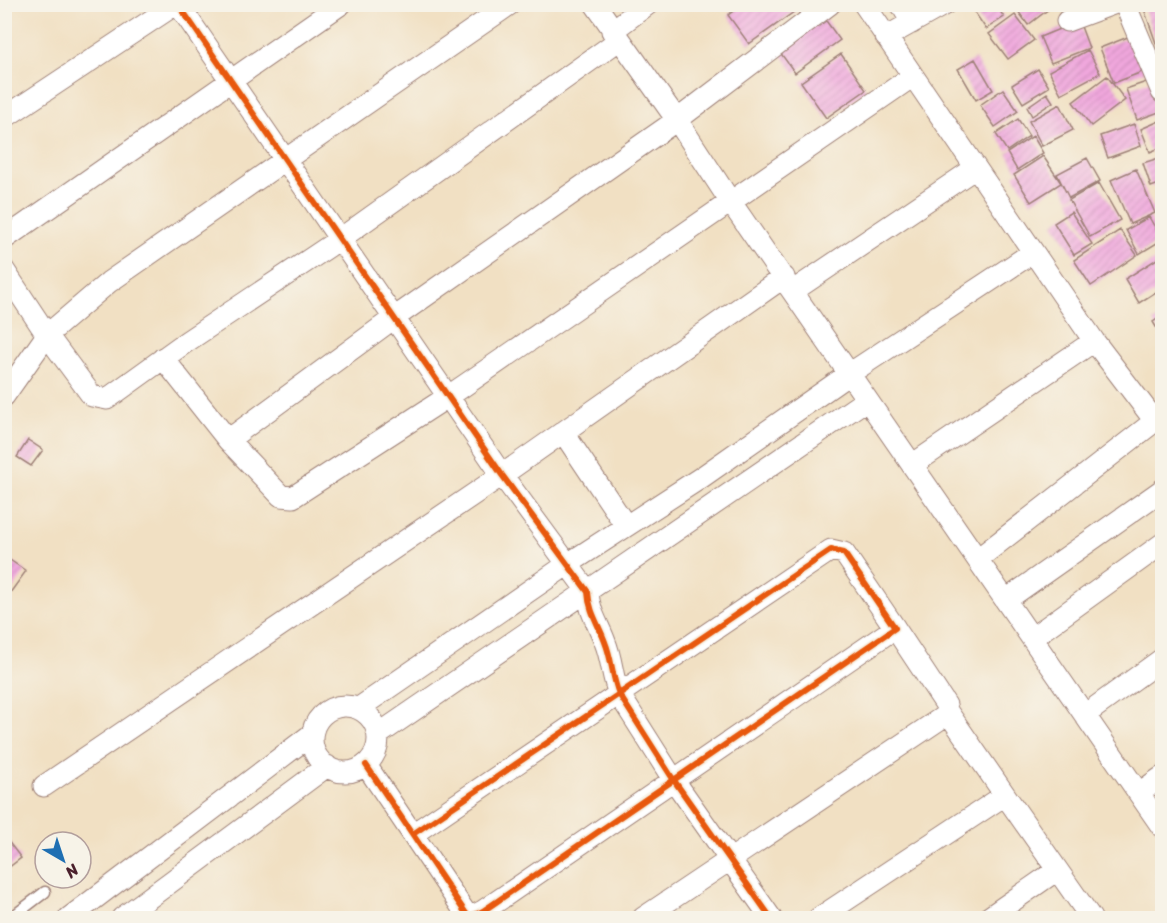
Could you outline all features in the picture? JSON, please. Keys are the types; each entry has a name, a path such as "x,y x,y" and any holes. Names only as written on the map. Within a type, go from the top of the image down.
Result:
{"street":[{"path":"4,118 177,4 502,475 588,592 589,607 606,643 613,679 619,694 674,779 771,918"},
{"path":"4,239 232,83 341,4"},
{"path":"4,396 47,335 109,282 510,4"},
{"path":"595,4 677,120 866,400 979,558 1162,827"},
{"path":"4,270 47,335 92,396 98,400 106,399 340,239 616,35 648,4"},
{"path":"228,440 394,318 677,120 830,4"},
{"path":"864,4 974,169 1094,341 1159,421 979,558"},
{"path":"900,4 912,23"},
{"path":"886,37 945,4"},
{"path":"1067,21 1113,4"},
{"path":"1125,4 1162,92"},
{"path":"164,358 228,440 281,496 293,497 449,396 913,76"},
{"path":"44,786 563,432 789,284 974,169"},
{"path":"359,708 568,564 702,477 849,374 1032,253"},
{"path":"912,465 1094,341"},
{"path":"379,734 866,400"},
{"path":"563,432 626,526"},
{"path":"1006,600 1162,490"},
{"path":"1033,637 1162,544"},
{"path":"413,834 831,550 844,553 946,705 947,711 1091,918"},
{"path":"366,765 469,918 501,899 895,628"},
{"path":"1086,714 1162,659"},
{"path":"347,705 359,708 369,714 379,734 374,756 366,765 346,772 327,766 318,758 313,746 312,734 316,722 329,710 347,705"},
{"path":"643,918 944,717 947,711"},
{"path":"69,918 312,734"},
{"path":"122,918 327,766"},
{"path":"1139,793 1162,777"},
{"path":"819,918 1005,795"},
{"path":"988,918 1057,870"}],"lane":[{"path":"11,918 45,892"}],"building":[{"path":"743,4 805,4 749,44 728,15"},
{"path":"969,4 995,4 1004,17 986,29"},
{"path":"1013,4 1047,4 1050,8 1028,25"},
{"path":"1162,4 1162,60 1144,9"},
{"path":"1015,15 1034,40 1008,59 989,34"},
{"path":"824,18 840,40 795,73 779,51"},
{"path":"1079,21 1089,48 1051,63 1040,37"},
{"path":"1133,35 1147,70 1114,83 1100,48"},
{"path":"1088,50 1100,73 1061,94 1049,71"},
{"path":"841,54 866,90 826,118 801,82"},
{"path":"975,59 993,90 976,100 958,69"},
{"path":"1038,69 1049,87 1023,103 1012,85"},
{"path":"1107,76 1125,100 1091,126 1073,102"},
{"path":"1155,79 1162,100 1162,111 1137,120 1126,89"},
{"path":"1003,89 1018,111 995,127 980,105"},
{"path":"1047,93 1053,102 1032,116 1027,107"},
{"path":"1060,104 1073,130 1042,146 1029,121"},
{"path":"1018,119 1029,136 1007,151 996,134"},
{"path":"1162,120 1162,147 1150,152 1141,129"},
{"path":"1134,124 1141,146 1108,158 1100,136"},
{"path":"1033,136 1043,153 1017,170 1007,153"},
{"path":"1043,156 1061,183 1031,202 1014,175"},
{"path":"1162,157 1162,183 1151,187 1143,163"},
{"path":"1087,158 1100,181 1069,198 1057,174"},
{"path":"1136,169 1155,213 1130,224 1111,180"},
{"path":"1099,183 1120,220 1090,237 1069,200"},
{"path":"1071,212 1092,244 1074,255 1054,223"},
{"path":"1149,217 1162,240 1139,254 1126,230"},
{"path":"1120,230 1137,255 1091,286 1074,260"},
{"path":"1160,257 1162,288 1139,303 1125,279"},
{"path":"1162,316 1162,337 1153,322"},
{"path":"28,440 43,450 31,466 17,457"},
{"path":"4,556 26,571 10,593 4,589"},
{"path":"4,836 21,858 4,871"}],"cycle path":[{"path":"178,4 502,475 588,592 592,612 607,648 619,694 673,779 771,918"},
{"path":"366,765 469,918 483,911 895,628 844,553 831,550 413,834"}]}
